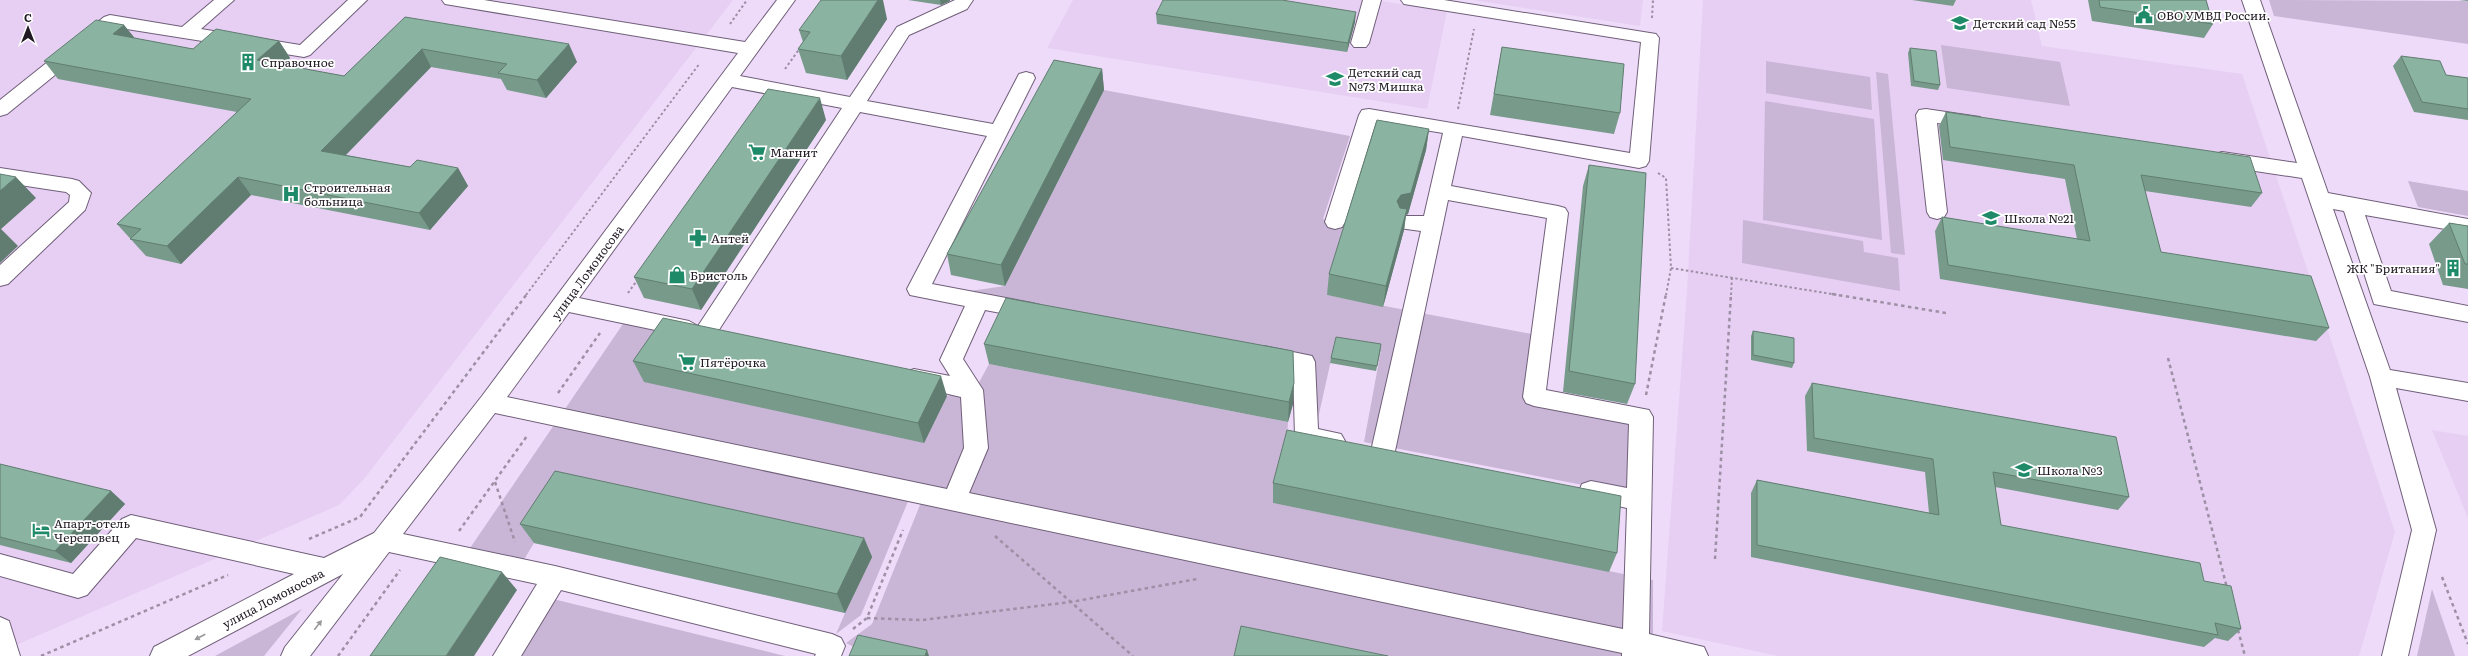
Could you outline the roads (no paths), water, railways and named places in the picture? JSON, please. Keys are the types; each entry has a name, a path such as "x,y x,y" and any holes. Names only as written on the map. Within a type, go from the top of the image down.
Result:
{"street":[{"path":"187,32 224,0"},
{"path":"0,110 110,21 304,51 358,0"},
{"path":"451,0 750,49"},
{"name":"улица Ломоносова","path":"294,656 490,403 786,0"},
{"path":"705,333 903,31 961,5 964,0"},
{"path":"1360,43 1372,0"},
{"path":"1335,222 1369,115 1454,128 1639,161 1650,38 1410,0"},
{"path":"2251,0 2381,378 2424,530 2395,656"},
{"path":"1026,78 918,289 1048,314"},
{"path":"726,80 999,132"},
{"path":"1937,212 1926,115 1989,124"},
{"path":"1367,448 1433,224 1454,128"},
{"path":"2202,156 2310,172"},
{"path":"0,174 72,186 81,193 78,205 0,278"},
{"path":"1440,191 1558,213 1534,397 1641,417 1635,649"},
{"path":"2319,199 2468,226"},
{"path":"2352,205 2382,298 2468,314"},
{"path":"1406,223 1433,224"},
{"path":"954,500 976,448 972,390 950,360 978,301"},
{"path":"564,303 728,338"},
{"path":"1242,350 1304,362 1307,436 1406,455"},
{"path":"896,374 972,390"},
{"path":"2381,378 2468,392"},
{"path":"490,403 954,500 1635,649 1695,656"},
{"path":"1569,487 1639,500"},
{"path":"0,565 78,587 131,526 326,570"},
{"path":"384,540 555,577 830,651"},
{"name":"улица Ломоносова","path":"163,656 384,540"},
{"path":"506,656 555,577"},
{"path":"0,629 7,656"}],"place":[{"name":"ОВО УМВД России.","path":"2144,15"},
{"name":"Детский сад №55","path":"1960,23"},
{"name":"Справочное","path":"248,62"},
{"name":"Детский сад №73 Мишка","path":"1335,79"},
{"name":"Магнит","path":"757,152"},
{"name":"Строительная больница","path":"291,194"},
{"name":"Школа №21","path":"1991,218"},
{"name":"Антей","path":"698,238"},
{"name":"ЖК \"Британия\"","path":"2453,268"},
{"name":"Бристоль","path":"677,275"},
{"name":"Пятёрочка","path":"687,362"},
{"name":"Школа №3","path":"2024,470"},
{"name":"Апарт-отель Череповец","path":"41,530"}]}
